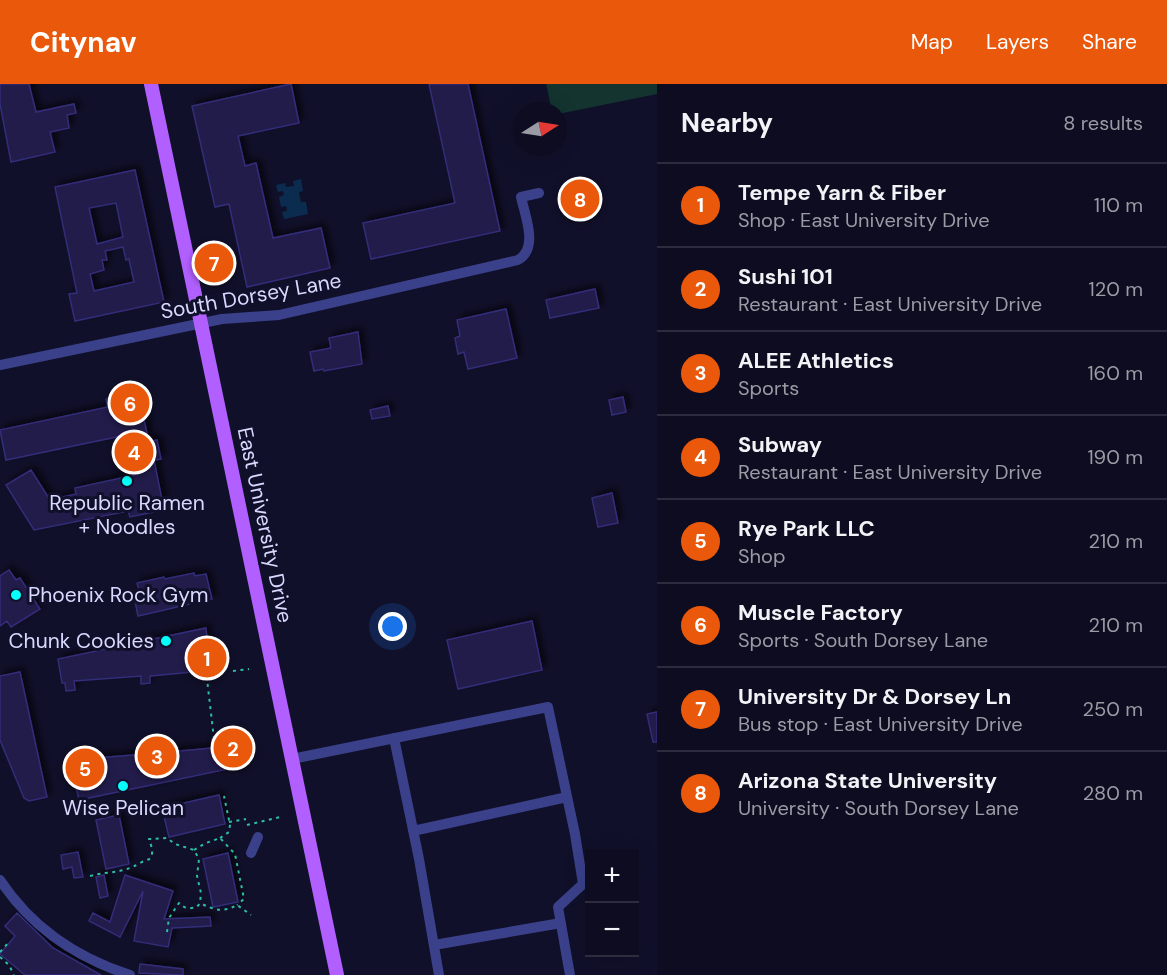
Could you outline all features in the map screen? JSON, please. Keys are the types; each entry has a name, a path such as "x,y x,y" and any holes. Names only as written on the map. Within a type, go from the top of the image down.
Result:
{"main road":[{"name":"East University Drive","path":"151,84 337,975"}],"street":[{"name":"South Dorsey Lane","path":"0,365 222,319 279,315 507,263 525,256 530,246 521,197 539,193"},
{"path":"292,759 548,707 583,884 558,907 570,975"},
{"path":"394,738 439,975"},
{"path":"413,831 567,797"},
{"path":"251,853 258,837"},
{"path":"0,880 13,901 59,942 100,965 130,975"},
{"path":"434,945 561,923"}],"path":[{"path":"233,671 249,669"},
{"path":"214,739 207,679 215,678 215,672 218,671"},
{"path":"194,850 229,832 224,796"},
{"path":"248,825 280,817"},
{"path":"229,822 246,819"},
{"path":"90,876 103,872 126,871 150,859 152,854 149,839 166,838 175,844 194,850 199,859 197,876 201,893 200,903 191,909 184,908 179,903 169,918 166,932"},
{"path":"200,903 216,911 230,909 244,899 235,854 220,838"},
{"path":"237,905 251,915"},
{"path":"0,952 9,942"},
{"path":"0,957 9,965 14,975"}],"green space":[{"path":"546,84 657,84 657,94 567,112 567,102 550,102"}],"water":[{"path":"301,179 303,191 299,192 301,202 306,202 308,214 284,219 282,212 287,211 286,206 281,207 279,197 284,195 283,191 278,192 276,185 285,183 286,187 294,186 293,181"}],"building":[{"path":"0,84 29,84 36,112 74,104 76,113 67,115 69,128 50,132 55,152 11,162 0,104"},
{"path":"291,84 299,123 238,136 245,166 256,163 273,238 321,228 330,268 247,287 229,204 215,207 192,106"},
{"path":"429,84 468,84 500,231 371,259 363,223 455,203"},
{"path":"135,170 164,302 75,321 69,294 77,293 55,187","holes":["116,203 123,237 97,244 89,208","123,247 126,260 129,259 134,282 94,291 90,274 104,270 102,260 107,260 105,251"]},
{"path":"595,289 599,308 550,318 546,300"},
{"path":"506,309 517,358 468,369 464,352 458,354 455,338 460,336 457,320"},
{"path":"358,332 362,364 314,371 310,352 331,348 329,338"},
{"path":"138,393 149,442 157,440 161,459 154,460 164,510 130,517 128,511 34,530 6,485 31,470 50,500 76,494 75,488 135,475 126,435 6,460 0,430 108,407 106,399"},
{"path":"623,397 626,412 612,415 609,400"},
{"path":"388,406 390,416 372,419 370,410"},
{"path":"612,493 618,523 598,527 592,498"},
{"name":"Phoenix Rock Gym","path":"9,570 16,580 20,578 40,609 11,627 7,621 0,626 0,576"},
{"path":"194,573 195,576 206,574 212,599 138,616 133,591 139,590 137,583"},
{"path":"532,621 542,670 458,689 447,640"},
{"path":"206,628 208,649 213,649 215,678 205,678 204,671 150,676 150,683 141,684 141,676 74,681 75,690 66,691 65,683 62,683 58,659"},
{"path":"20,672 47,797 29,801 24,798 0,740 0,676"},
{"path":"657,712 657,742 653,742 647,714"},
{"path":"222,738 223,746 239,745 239,755 226,756 228,769 79,800 70,761 72,761 72,752 82,751 82,759 147,754 147,745 157,745 158,753 212,748 212,739"},
{"path":"219,795 225,824 169,837 162,808"},
{"path":"119,815 129,864 106,869 96,820"},
{"path":"78,852 83,877 74,878 72,867 63,869 61,855"},
{"path":"228,853 238,902 213,907 203,859"},
{"path":"104,875 108,896 100,898 96,877"},
{"path":"125,875 173,891 164,919 210,917 211,926 172,928 168,947 134,941 143,891 120,937 89,921 93,913 110,922"},
{"path":"17,913 53,948 101,975 25,975 0,954 15,936 5,926"},
{"path":"140,964 183,969 183,975 139,973"}],"place":[{"name":"Arizona State University","path":"580,199"},
{"name":"University Dr & Dorsey Ln","path":"214,263"},
{"name":"Muscle Factory","path":"130,403"},
{"name":"Subway","path":"134,452"},
{"name":"Republic Ramen + Noodles","path":"127,481"},
{"name":"Phoenix Rock Gym","path":"16,595"},
{"name":"Chunk Cookies","path":"166,641"},
{"name":"Tempe Yarn & Fiber","path":"207,658"},
{"name":"Sushi 101","path":"233,748"},
{"name":"ALEE Athletics","path":"157,756"},
{"name":"Rye Park LLC","path":"85,768"},
{"name":"Wise Pelican","path":"123,786"}]}
